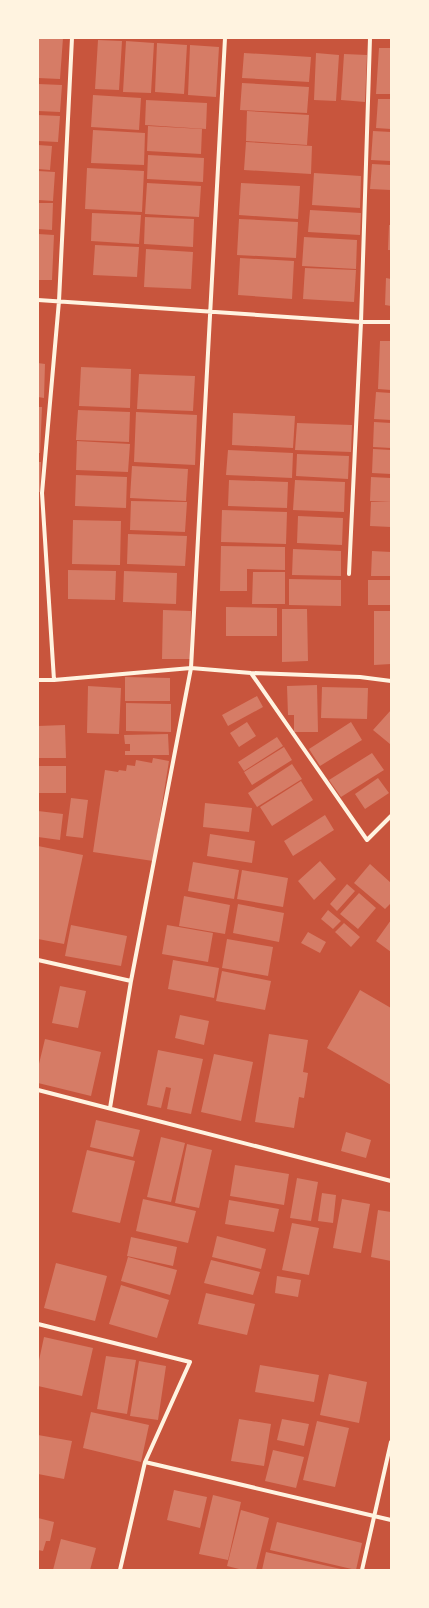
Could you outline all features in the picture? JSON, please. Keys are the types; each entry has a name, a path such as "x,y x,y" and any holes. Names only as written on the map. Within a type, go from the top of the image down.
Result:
{"street":[{"path":"54,680 42,493 59,301 72,38"},
{"path":"110,1108 131,981 192,668 212,312 225,38"},
{"path":"349,574 361,322 370,38"},
{"path":"38,300 361,322 391,322"},
{"path":"38,680 54,680 192,668 251,673 360,677 391,681"},
{"path":"251,673 367,840 391,816"},
{"path":"38,960 131,981"},
{"path":"38,1090 391,1181"},
{"path":"38,1324 190,1362 146,1462 120,1570"},
{"path":"362,1570 391,1442"},
{"path":"146,1462 391,1520"}],"building":[{"path":"38,38 63,38 60,79 38,78"},
{"path":"98,40 122,41 119,90 95,89"},
{"path":"126,41 154,43 151,93 123,92"},
{"path":"157,43 187,45 184,94 155,92"},
{"path":"190,45 219,47 216,97 188,95"},
{"path":"379,48 391,48 391,94 376,94"},
{"path":"244,53 311,57 309,82 242,78"},
{"path":"316,53 339,55 336,101 314,100"},
{"path":"344,54 367,55 365,102 341,100"},
{"path":"242,83 309,87 307,113 240,110"},
{"path":"38,84 62,85 60,112 38,111"},
{"path":"93,95 141,98 139,130 91,127"},
{"path":"378,99 391,99 391,129 376,128"},
{"path":"146,100 207,103 206,129 145,125"},
{"path":"247,111 309,115 307,145 246,141"},
{"path":"38,115 60,116 58,142 38,141"},
{"path":"148,126 202,129 201,154 147,151"},
{"path":"93,130 145,133 144,165 91,163"},
{"path":"373,131 391,132 391,161 371,160"},
{"path":"246,142 312,146 311,174 244,170"},
{"path":"38,145 52,146 50,170 38,169"},
{"path":"148,155 204,158 203,182 147,179"},
{"path":"372,164 391,165 391,190 370,189"},
{"path":"87,168 144,171 142,212 85,209"},
{"path":"38,171 55,172 53,201 38,200"},
{"path":"314,173 361,176 360,208 312,205"},
{"path":"147,183 201,186 199,217 145,214"},
{"path":"241,183 300,186 298,219 239,215"},
{"path":"38,203 53,203 52,230 38,229"},
{"path":"310,210 361,213 360,235 308,232"},
{"path":"92,213 141,215 139,244 91,241"},
{"path":"145,217 194,219 193,247 144,244"},
{"path":"239,219 298,222 296,258 237,255"},
{"path":"389,225 391,225 391,250 388,250"},
{"path":"38,234 54,235 52,280 38,280"},
{"path":"304,237 357,240 356,269 302,266"},
{"path":"95,245 139,247 137,277 93,275"},
{"path":"146,249 193,252 191,289 144,287"},
{"path":"240,258 294,261 292,299 238,295"},
{"path":"305,268 356,270 354,302 303,299"},
{"path":"386,278 391,279 391,306 385,305"},
{"path":"380,341 391,341 391,390 378,389"},
{"path":"38,363 45,364 44,398 38,397"},
{"path":"81,367 131,369 130,408 79,406"},
{"path":"139,374 195,376 193,411 137,409"},
{"path":"376,392 391,393 391,420 374,419"},
{"path":"38,407 42,407 40,453 38,453"},
{"path":"78,410 130,412 129,442 76,440"},
{"path":"136,412 197,415 195,465 134,462"},
{"path":"233,413 295,416 293,448 232,445"},
{"path":"374,422 391,423 391,448 373,447"},
{"path":"297,423 352,425 351,452 295,450"},
{"path":"77,441 130,444 128,472 76,470"},
{"path":"373,449 391,450 391,474 372,473"},
{"path":"228,450 293,453 292,478 226,475"},
{"path":"297,454 349,456 348,479 296,476"},
{"path":"38,462 41,462 40,492 38,492"},
{"path":"132,466 188,469 186,501 130,498"},
{"path":"76,475 127,477 126,508 75,506"},
{"path":"371,477 391,478 391,502 370,501"},
{"path":"229,480 288,482 287,508 228,506"},
{"path":"295,480 345,482 344,512 293,510"},
{"path":"131,501 187,502 185,532 130,530"},
{"path":"371,502 391,502 391,527 370,526"},
{"path":"222,510 287,512 286,544 221,542"},
{"path":"298,516 343,518 342,545 297,543"},
{"path":"73,520 121,521 120,565 72,564"},
{"path":"128,534 187,536 185,566 127,564"},
{"path":"221,546 285,547 285,570 247,569 247,591 220,591"},
{"path":"293,549 341,551 341,576 292,575"},
{"path":"372,551 391,552 391,576 371,576"},
{"path":"68,570 116,571 115,600 68,599"},
{"path":"124,571 177,573 176,604 123,602"},
{"path":"253,572 285,572 285,604 252,604"},
{"path":"289,579 341,580 341,606 289,605"},
{"path":"368,580 391,580 391,605 368,605"},
{"path":"226,607 277,608 277,636 226,636"},
{"path":"282,609 307,609 308,661 282,662"},
{"path":"163,610 191,611 190,659 162,659"},
{"path":"374,611 391,611 391,664 374,665"},
{"path":"125,677 170,678 170,701 125,701"},
{"path":"317,685 318,732 294,732 294,715 288,715 287,686"},
{"path":"88,686 121,688 119,734 87,733"},
{"path":"322,687 368,688 367,719 321,718"},
{"path":"257,696 263,707 228,726 222,715"},
{"path":"126,703 171,704 171,732 126,731"},
{"path":"391,710 391,743 390,744 373,730"},
{"path":"247,722 256,736 239,747 230,733"},
{"path":"351,722 362,740 320,766 309,749"},
{"path":"65,725 66,758 38,758 38,726"},
{"path":"168,734 169,755 125,755 125,751 130,751 130,744 125,744 124,735"},
{"path":"277,737 283,746 244,771 238,762"},
{"path":"284,747 292,760 252,785 244,772"},
{"path":"372,753 384,770 341,797 329,780"},
{"path":"153,758 169,761 153,861 93,852 105,770 118,772 119,770 126,771 127,765 135,766 136,760 152,763"},
{"path":"292,764 302,779 257,807 248,793"},
{"path":"38,766 66,766 66,793 38,793"},
{"path":"378,778 389,793 365,809 355,794"},
{"path":"301,781 313,800 272,826 260,807"},
{"path":"71,798 88,800 83,838 66,836"},
{"path":"205,803 252,808 249,832 203,827"},
{"path":"38,811 63,814 60,840 38,837"},
{"path":"325,815 334,830 293,856 284,841"},
{"path":"210,834 255,841 252,863 207,856"},
{"path":"38,846 83,855 64,944 38,939"},
{"path":"320,861 336,879 314,900 298,881"},
{"path":"193,862 239,870 234,899 188,891"},
{"path":"370,864 391,883 391,903 385,909 354,883"},
{"path":"242,870 288,878 283,907 237,899"},
{"path":"347,884 355,891 337,911 330,904"},
{"path":"359,893 376,908 358,929 340,914"},
{"path":"184,896 230,905 225,934 179,926"},
{"path":"238,904 284,913 279,942 233,933"},
{"path":"328,910 341,921 333,929 321,919"},
{"path":"391,920 391,952 376,941"},
{"path":"344,923 360,937 351,947 335,932"},
{"path":"71,925 127,936 121,966 65,956"},
{"path":"167,925 213,933 208,962 162,954"},
{"path":"308,932 326,942 320,953 301,943"},
{"path":"227,939 273,947 268,976 222,968"},
{"path":"173,960 219,968 214,998 168,989"},
{"path":"222,971 271,981 265,1010 216,1001"},
{"path":"60,986 86,991 78,1028 52,1023"},
{"path":"360,990 391,1008 391,1085 327,1048"},
{"path":"180,1015 209,1021 204,1045 175,1038"},
{"path":"269,1034 308,1040 303,1072 308,1073 304,1098 299,1097 294,1128 255,1122"},
{"path":"45,1039 101,1052 91,1096 38,1083 38,1068"},
{"path":"158,1050 203,1059 191,1114 167,1109 171,1088 166,1087 161,1108 147,1105"},
{"path":"214,1054 253,1062 241,1121 201,1112"},
{"path":"96,1120 140,1130 133,1157 90,1147"},
{"path":"346,1132 371,1140 366,1158 341,1151"},
{"path":"161,1137 185,1143 171,1202 147,1197"},
{"path":"187,1144 212,1150 199,1208 175,1203"},
{"path":"87,1150 135,1161 120,1223 72,1212"},
{"path":"235,1165 289,1174 284,1205 230,1196"},
{"path":"297,1178 318,1182 311,1221 290,1218"},
{"path":"322,1193 336,1195 333,1223 318,1221"},
{"path":"143,1199 196,1211 188,1243 136,1231"},
{"path":"342,1199 370,1204 361,1253 333,1248"},
{"path":"229,1200 279,1209 274,1232 225,1224"},
{"path":"378,1210 391,1212 391,1261 371,1257"},
{"path":"292,1223 319,1228 309,1275 282,1270"},
{"path":"217,1236 266,1249 261,1269 212,1257"},
{"path":"131,1237 177,1247 173,1266 127,1256"},
{"path":"128,1257 177,1270 170,1295 121,1281"},
{"path":"211,1260 260,1272 253,1295 204,1283"},
{"path":"56,1263 107,1276 95,1321 44,1308"},
{"path":"277,1276 301,1280 298,1297 275,1293"},
{"path":"121,1285 169,1300 157,1338 109,1324"},
{"path":"206,1293 255,1304 247,1335 198,1324"},
{"path":"44,1337 93,1348 82,1396 38,1386 38,1365"},
{"path":"106,1356 136,1360 127,1414 97,1409"},
{"path":"139,1361 166,1366 158,1420 130,1416"},
{"path":"260,1365 319,1375 314,1402 255,1392"},
{"path":"329,1374 367,1382 359,1423 320,1415"},
{"path":"91,1412 149,1425 141,1462 83,1448"},
{"path":"239,1419 271,1424 264,1466 231,1461"},
{"path":"282,1419 309,1424 304,1446 277,1440"},
{"path":"317,1421 349,1428 335,1487 303,1480"},
{"path":"38,1435 72,1441 64,1479 38,1474"},
{"path":"273,1450 304,1457 296,1488 265,1481"},
{"path":"174,1490 207,1497 200,1528 167,1520"},
{"path":"213,1495 241,1502 228,1560 199,1554"},
{"path":"241,1510 269,1518 256,1570 243,1570 227,1566"},
{"path":"38,1518 54,1522 50,1541 46,1541 43,1551 38,1550"},
{"path":"277,1522 362,1543 356,1570 270,1550"},
{"path":"61,1539 96,1548 90,1570 53,1570"},
{"path":"266,1552 341,1569 341,1570 262,1570"}]}
